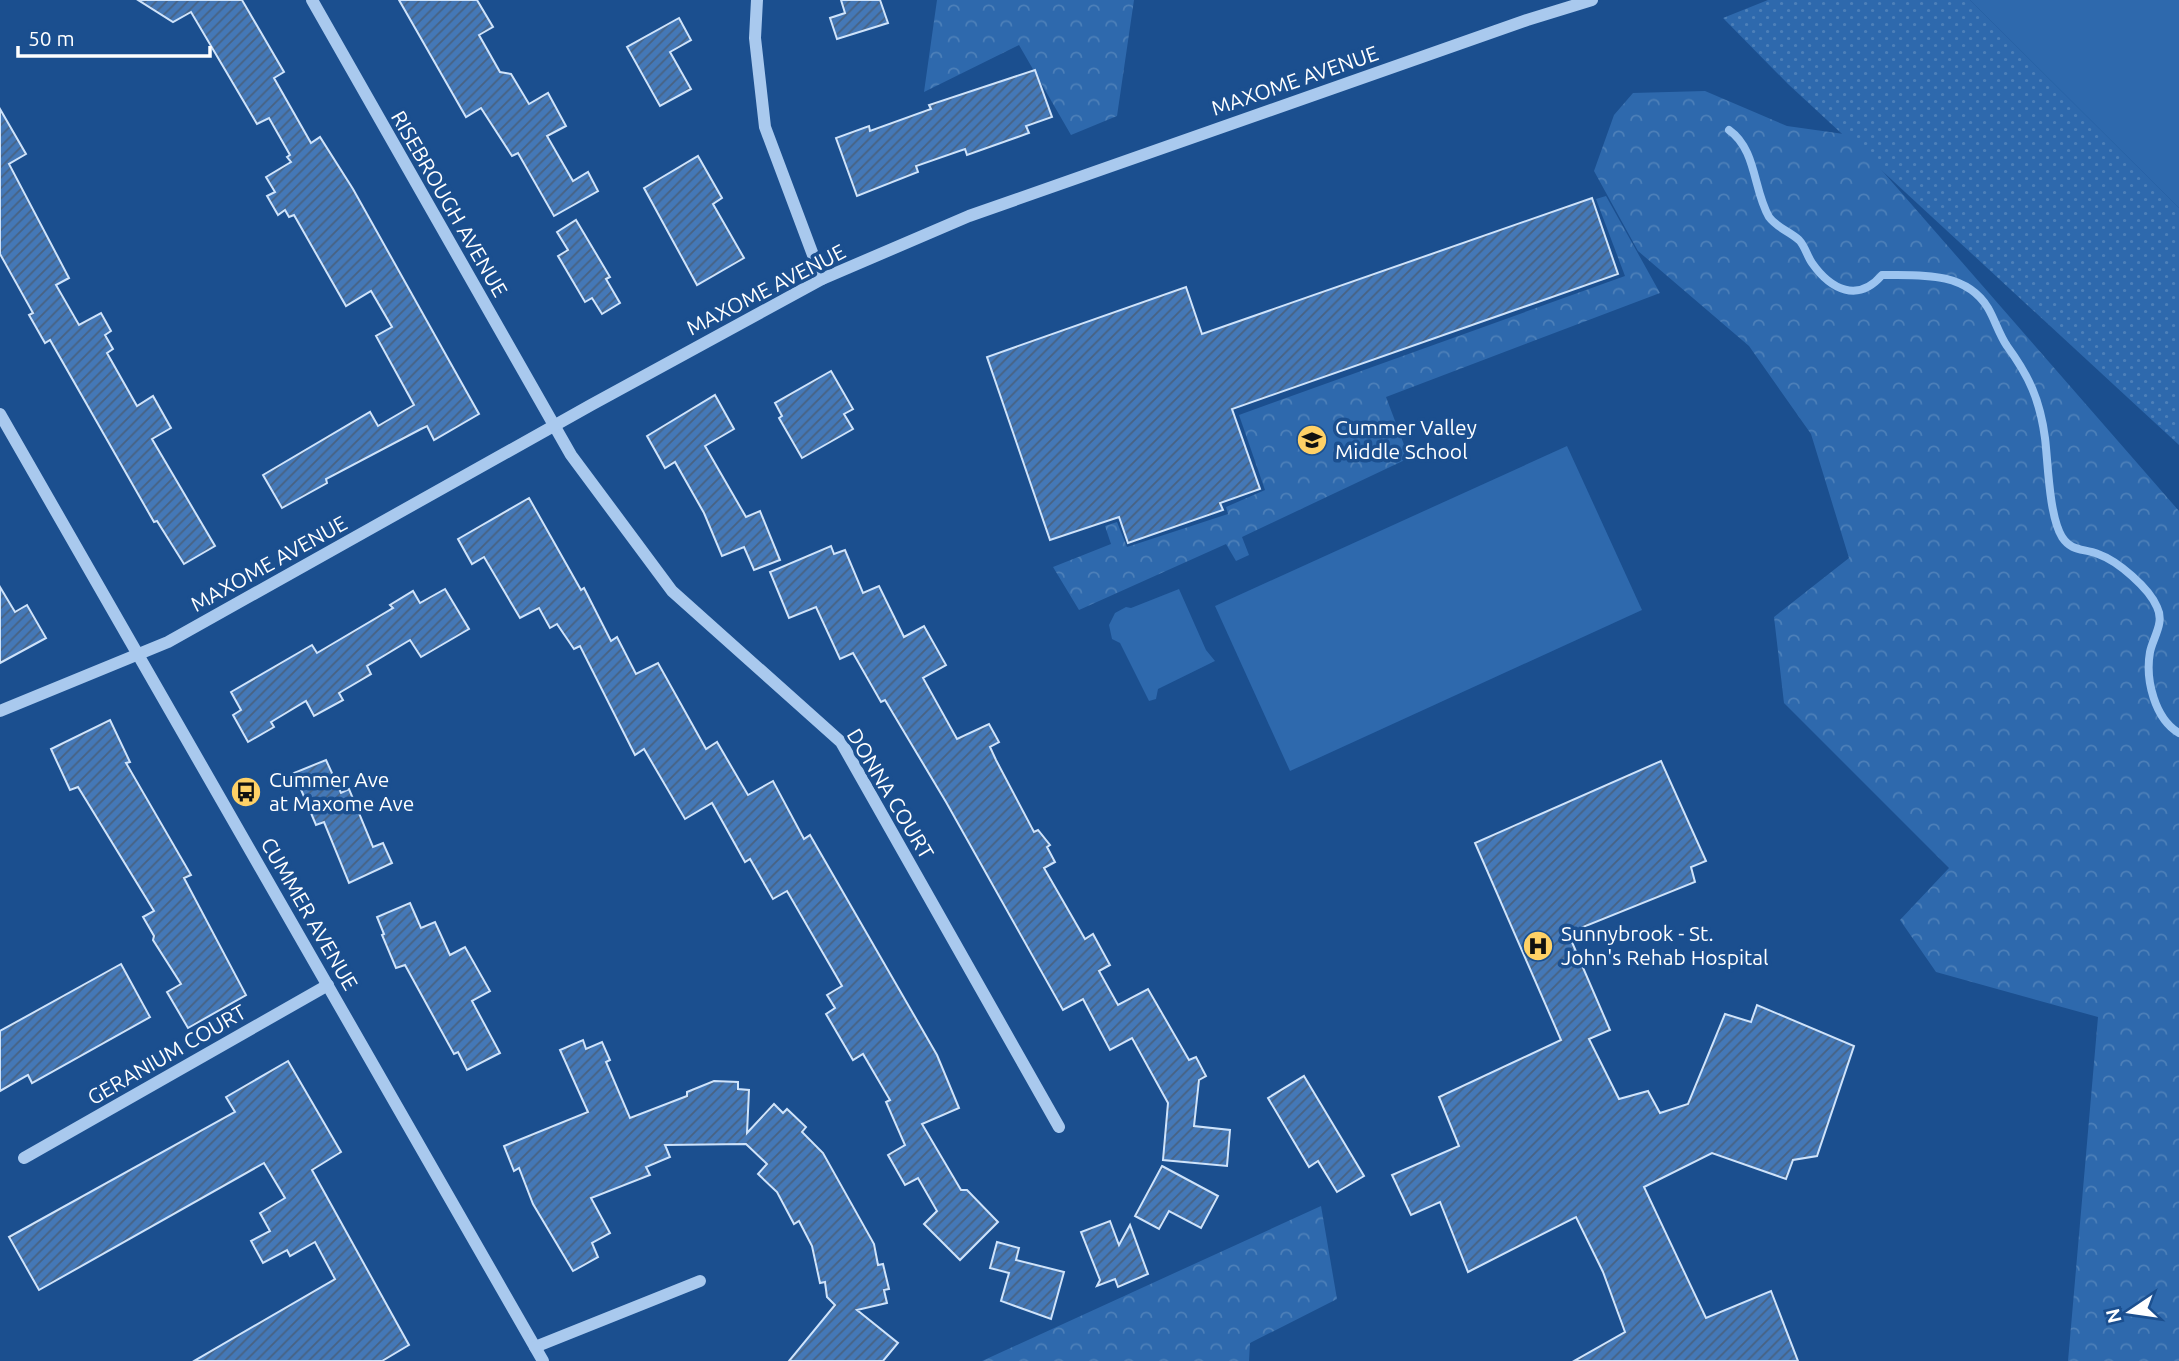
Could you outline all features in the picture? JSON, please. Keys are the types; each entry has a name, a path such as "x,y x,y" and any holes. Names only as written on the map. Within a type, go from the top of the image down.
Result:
{"street":[{"name":"RISEBROUGH AVENUE","path":"312,0 554,427"},
{"path":"757,0 755,38 765,127 822,279"},
{"name":"MAXOME AVENUE","path":"0,711 168,642 822,279 969,216 1527,20 1592,0"},
{"name":"CUMMER AVENUE","path":"0,414 544,1361"},
{"name":"DONNA COURT","path":"554,427 672,591 841,742 1059,1127"},
{"name":"GERANIUM COURT","path":"24,1158 328,985"},
{"path":"535,1346 700,1281"}],"green space":[{"path":"937,0 1134,0 1117,116 1071,135 1019,45 924,92"},
{"path":"1768,0 1970,0 2179,208 2179,445 1788,84 1723,18"},
{"path":"1970,0 2179,0 2179,208"},
{"path":"1705,91 1787,126 1851,135 2179,511 2179,1361 2068,1361 2098,1017 1936,972 1900,920 1949,868 1784,703 1774,617 1849,558 1811,434 1749,346 1638,251 1594,171 1614,115 1633,93"},
{"path":"1606,196 1660,293 1386,397 1409,458 1242,537 1249,555 1236,561 1226,544 1079,610 1053,567 1111,544 1105,526 1117,522 1127,547 1228,514 1226,507 1265,490 1239,415 1625,276 1596,199"},
{"path":"1567,446 1642,610 1290,771 1215,606"},
{"path":"1179,589 1206,650 1215,661 1158,689 1156,699 1149,701 1120,643 1112,639 1109,625 1115,613 1126,607 1131,608"},
{"path":"1321,1206 1337,1299 1250,1343 1249,1361 982,1361"}],"building":[{"path":"138,0 242,0 284,72 274,78 311,143 320,137 353,189 479,414 434,440 427,426 326,479 327,483 282,508 263,475 370,412 378,426 414,405 376,336 392,327 371,291 346,306 294,215 289,217 285,210 278,215 267,196 275,192 266,177 291,162 287,157 290,155 269,118 257,124 191,12 173,22"},
{"path":"399,0 477,0 493,27 479,35 500,72 511,74 529,104 548,93 566,126 547,136 573,181 588,172 598,191 554,216 518,153 512,156 481,108 466,117"},
{"path":"841,0 880,0 888,23 837,39 830,18 845,13"},
{"path":"679,18 691,40 670,52 691,89 660,106 627,47"},
{"path":"1035,70 1052,117 1026,126 1029,133 967,155 965,149 916,166 918,172 857,196 836,138 869,126 870,131 931,109 929,105"},
{"path":"0,109 26,154 9,164 69,278 56,285 79,325 101,313 111,331 105,335 113,349 107,353 137,406 153,396 171,428 152,439 215,546 184,564 157,521 154,522 50,340 45,343 29,315 33,313 0,254"},
{"path":"698,156 722,198 713,204 744,258 697,285 644,188"},
{"path":"1592,198 1618,274 1232,409 1260,489 1220,503 1223,510 1128,543 1119,517 1050,540 987,357 1186,287 1202,334"},
{"path":"576,220 610,277 606,279 620,303 602,314 592,298 585,302 558,256 568,250 557,232"},
{"path":"831,371 853,409 844,414 853,429 802,458 779,418 782,416 775,403"},
{"path":"715,395 734,429 705,446 746,517 760,511 780,560 754,570 744,547 722,556 704,513 675,462 665,468 647,436"},
{"path":"529,498 581,590 584,588 611,641 617,637 636,674 658,663 706,749 717,742 748,795 773,781 804,839 810,835 937,1055 959,1108 922,1124 961,1190 967,1190 998,1222 960,1260 924,1224 937,1211 918,1178 905,1185 888,1155 905,1145 886,1102 890,1100 863,1054 853,1060 826,1014 835,1008 827,995 842,986 787,891 773,899 750,859 745,862 712,803 685,819 644,749 635,755 580,646 574,649 557,624 550,628 539,608 520,618 484,557 472,564 458,539"},
{"path":"831,546 834,554 845,550 863,593 879,586 904,637 924,626 946,665 923,678 957,739 989,724 999,742 990,747 996,760 1034,832 1038,830 1050,845 1047,847 1055,862 1044,868 1085,939 1093,934 1110,965 1099,971 1118,1005 1148,989 1189,1060 1196,1057 1206,1076 1199,1080 1194,1126 1230,1130 1227,1166 1163,1160 1168,1103 1132,1038 1110,1050 1083,999 1063,1010 946,802 885,700 881,702 853,653 840,659 816,607 789,618 770,572"},
{"path":"0,587 15,612 27,605 46,638 0,663"},
{"path":"445,589 469,629 421,657 410,640 367,666 371,674 339,693 343,700 314,716 306,701 271,722 274,727 248,742 233,715 241,710 231,692 312,645 317,653 393,608 390,605 413,591 420,603"},
{"path":"110,720 130,762 126,763 191,875 184,878 246,995 188,1028 167,992 181,984 153,940 154,936 143,917 154,911 78,787 70,790 51,749"},
{"path":"326,760 341,793 349,789 373,847 383,843 392,863 349,883 324,822 316,825 294,773"},
{"path":"1661,761 1706,861 1691,867 1695,882 1568,933 1610,1030 1589,1039 1619,1099 1648,1091 1660,1113 1688,1104 1725,1014 1751,1022 1757,1005 1854,1046 1817,1156 1793,1160 1786,1179 1712,1153 1644,1187 1706,1318 1771,1291 1798,1361 1574,1361 1625,1332 1603,1272 1576,1217 1468,1272 1440,1202 1411,1215 1392,1175 1459,1146 1439,1097 1561,1040 1475,843"},
{"path":"410,903 421,928 435,922 450,955 465,947 490,991 472,1001 500,1053 467,1070 458,1052 454,1054 405,965 396,968 382,935 384,934 377,917"},
{"path":"121,964 150,1017 32,1083 28,1075 0,1091 0,1031"},
{"path":"583,1040 586,1049 602,1042 610,1060 606,1062 630,1118 687,1096 687,1092 714,1081 738,1082 738,1089 749,1090 747,1133 774,1104 783,1113 787,1109 806,1127 802,1132 823,1153 874,1244 878,1265 883,1264 889,1289 884,1290 887,1303 857,1310 898,1343 883,1361 789,1361 835,1305 827,1297 825,1282 820,1283 812,1246 799,1221 794,1224 777,1192 758,1174 767,1164 746,1144 665,1145 670,1157 646,1167 650,1175 591,1198 610,1233 592,1243 598,1257 573,1271 533,1204 519,1168 514,1171 504,1146 588,1112 560,1050"},
{"path":"288,1061 341,1152 312,1170 409,1345 382,1361 194,1361 335,1279 315,1242 290,1256 287,1250 263,1263 251,1241 270,1231 260,1213 285,1198 264,1163 39,1290 9,1237 235,1112 226,1097"},
{"path":"1304,1076 1364,1176 1337,1192 1318,1161 1309,1167 1268,1098"},
{"path":"1162,1166 1218,1196 1201,1228 1169,1211 1159,1229 1135,1216"},
{"path":"1110,1221 1119,1245 1130,1225 1148,1274 1118,1287 1115,1279 1097,1286 1100,1280 1081,1232"},
{"path":"997,1242 1019,1248 1016,1260 1064,1272 1051,1319 1001,1301 1009,1273 990,1268"}],"waterway":[{"path":"1729,130 1745,148 1769,217 1799,240 1819,272 1836,286 1854,291 1864,289 1882,275 1940,278 1967,287 1979,296 1988,308 2037,400 2045,438 2054,516 2062,537 2074,547 2098,554 2123,569 2140,584 2157,607 2160,619 2150,652 2151,686 2158,709 2179,733"}],"place":[{"name":"Cummer Valley Middle School","path":"1312,440"},
{"name":"Cummer Ave at Maxome Ave","path":"246,792"},
{"name":"Sunnybrook - St. John's Rehab Hospital","path":"1538,946"}]}
